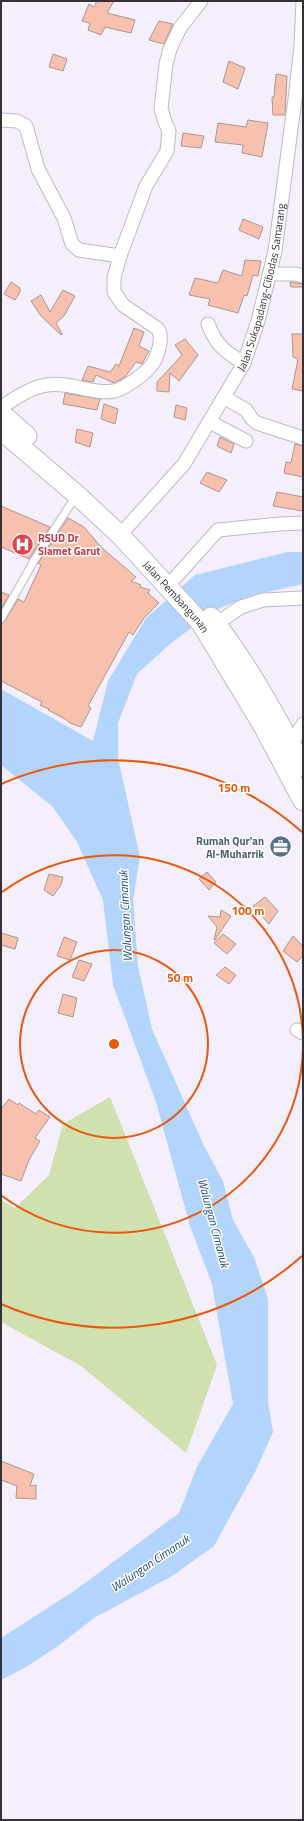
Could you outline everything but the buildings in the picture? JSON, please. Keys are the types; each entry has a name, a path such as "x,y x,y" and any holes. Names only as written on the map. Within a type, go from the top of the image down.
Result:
{"main road":[{"name":"Jalan Pembangunan","path":"1,413 83,486 176,585 208,623 276,716 303,767"},
{"name":"Jalan Pembangunan","path":"1,430 77,495 124,531"},
{"name":"Jalan Pembangunan","path":"208,623 303,801"}],"street":[{"path":"1,408 22,395 47,385 63,385 96,391 114,391 127,385 142,375 153,364 160,345 161,334 158,329 123,305 114,292 114,278 120,256 146,186 167,151 169,131 164,122 161,109 166,64 170,49 180,28 201,1"},
{"name":"Jalan Sukapadang-Cibodas Samarang","path":"124,531 184,464 244,363 258,321 270,274 279,224 301,46 303,1"},
{"path":"1,120 17,121 26,126 38,169 64,218 72,244 79,250 120,256"},
{"path":"270,274 296,274 303,276"},
{"path":"208,324 218,345 244,363"},
{"path":"224,398 246,410 252,419 257,423 303,438"},
{"path":"210,422 246,441"},
{"path":"176,585 218,530 280,524 303,524"},
{"path":"208,623 241,607 263,600 303,598"},
{"path":"291,745 303,724"}],"lane":[{"path":"1,619 35,560 77,495"}],"green space":[{"path":"110,1097 217,1365 186,1453 81,1366 1,1322 1,1200 15,1208 49,1175 63,1124"}],"water":[{"name":"Walungan Cimanuk","path":"287,552 303,552 303,584 254,595 217,609 171,643 137,674 118,723 118,758 140,857 133,899 138,966 152,1029 204,1146 223,1181 233,1220 254,1257 268,1299 268,1402 273,1432 256,1470 214,1546 172,1576 94,1618 58,1646 26,1667 1,1680 1,1638 77,1589 179,1513 197,1467 233,1404 212,1284 190,1226 156,1102 113,985 103,900 77,842 53,807 1,765 1,689 93,741 108,681 146,618 195,575"}],"place":[{"name":"RSUD Dr Slamet Garut","path":"22,544"},
{"name":"Rumah Qur'an Al-Muharrik","path":"280,847"}]}
